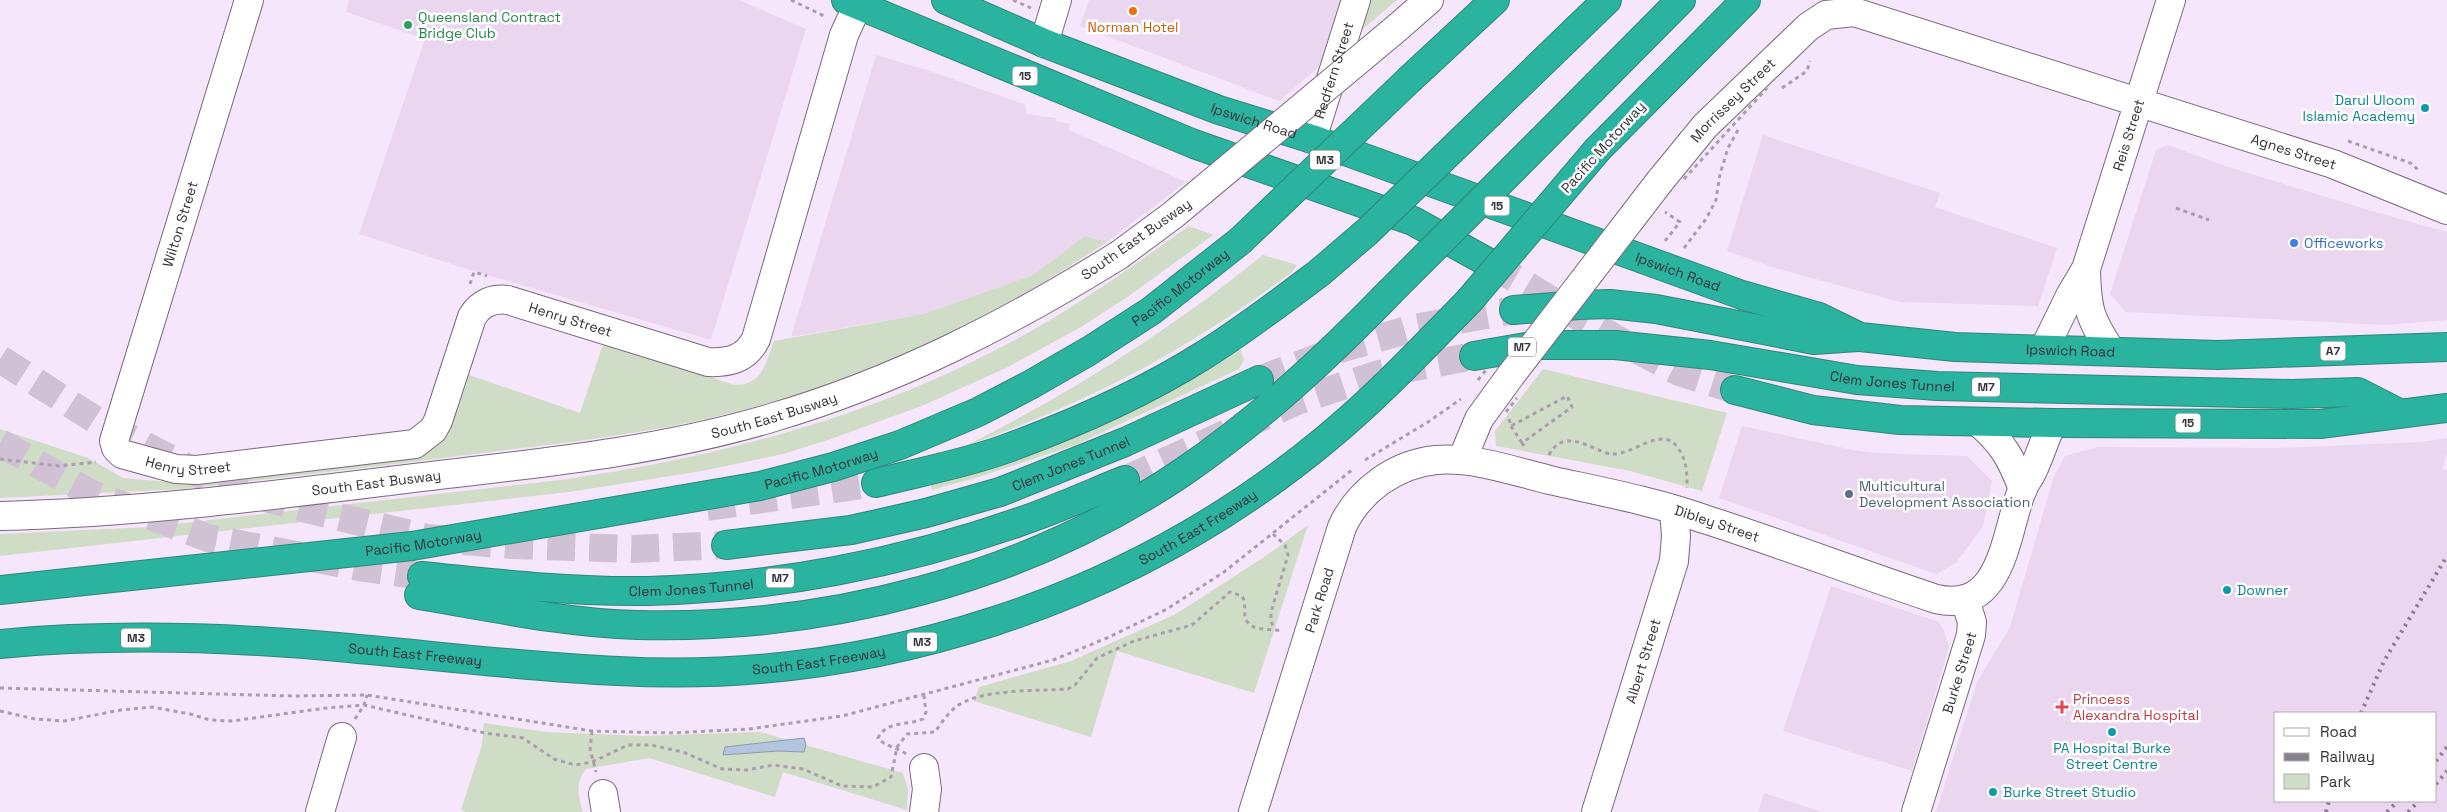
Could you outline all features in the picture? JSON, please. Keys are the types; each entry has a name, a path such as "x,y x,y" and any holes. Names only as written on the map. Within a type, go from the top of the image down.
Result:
{"highway":[{"name":"Ipswich Road","path":"946,0 1044,42 1218,110 1312,139 1733,292 1819,317 1860,336 1955,347 2218,355 2447,347"},
{"name":"Pacific Motorway","path":"0,590 412,546 760,486 833,468 900,445 961,419 1030,385 1089,352 1151,311 1240,240 1495,0"},
{"path":"876,483 1003,450 1082,419 1148,387 1204,355 1257,320 1319,273 1368,230 1607,0"},
{"name":"Clem Jones Tunnel","path":"1125,480 1020,522 950,544 880,562 784,578 712,587 597,591 420,586 563,618 636,625 736,623 786,618 912,593 980,572 1044,547 1114,513 1181,473 1240,431 1307,375 1682,0"},
{"name":"Pacific Motorway","path":"1469,301 1598,149 1746,0"},
{"name":"15","path":"855,2 1027,77 1194,144 1414,221 1491,264"},
{"name":"South East Freeway","path":"0,644 91,638 271,642 557,668 623,672 688,672 745,670 802,664 919,643 978,628 1111,577 1222,515 1326,439 1393,378 1469,301"},
{"path":"1514,310 1579,304 1610,304 1656,309 1814,340 1860,336"},
{"name":"Clem Jones Tunnel","path":"1474,356 1538,345 1615,345 1710,355 1858,380 1928,386 2292,394 2358,392 2399,413"},
{"name":"Clem Jones Tunnel","path":"726,545 851,530 926,513 1000,492 1125,442 1258,380"},
{"name":"15","path":"1734,390 1823,411 1900,420 2052,423 2320,424 2399,413"},
{"path":"2399,413 2447,408"}],"street":[{"name":"Wilton Street","path":"107,455 115,435 249,0"},
{"name":"Redfern Street","path":"1312,139 1356,0"},
{"name":"South East Busway","path":"0,516 88,513 223,502 607,454 706,435 770,419 824,401 949,351 1013,318 1119,254 1188,203 1429,0"},
{"name":"Reis Street","path":"2044,349 2070,296 2086,269 2171,0"},
{"name":"Henry Street","path":"107,455 122,454 188,471 415,444 434,430 476,310 483,304 500,299 708,362 728,362 745,355 756,338 855,2"},
{"path":"1044,42 1047,5"},
{"name":"Morrissey Street","path":"1462,460 1478,419 1660,181 1706,126 1758,73 1808,27 1826,14 1854,12 1870,16 2138,102"},
{"name":"Agnes Street","path":"2138,102 2333,164 2447,210"},
{"name":"Reis Street","path":"2086,269 2087,308 2095,327 2111,351"},
{"path":"1978,422 2007,451 2023,488"},
{"path":"1965,600 1978,594 1996,573 2023,488 2033,470 2052,423"},
{"name":"Dibley Street","path":"1462,460 1680,502 1936,599 1950,602 1965,600"},
{"name":"Park Road","path":"1253,812 1336,541 1348,514 1361,497 1377,483 1398,470 1425,462 1462,460"},
{"name":"Albert Street","path":"1596,812 1674,561 1680,502"},
{"name":"Burke Street","path":"1916,812 1971,635 1972,622 1965,600"},
{"path":"320,812 342,737"},
{"path":"924,768 927,789 924,812"}],"path":[{"path":"791,0 824,16 824,22"},
{"path":"1013,0 1047,5"},
{"path":"1779,90 1807,71 1812,52"},
{"path":"1682,250 1706,219 1716,200 1720,174 1728,148 1739,128"},
{"path":"2176,208 2209,220"},
{"path":"1661,209 1680,222 1663,243"},
{"path":"468,291 474,272 493,278"},
{"path":"1511,426 1567,396 1572,407 1522,443"},
{"path":"1506,412 1511,426 1527,450"},
{"path":"1548,459 1552,449 1564,443 1581,441 1609,454 1623,453 1661,438 1674,442 1683,455 1687,474 1680,502"},
{"path":"0,459 59,466 107,455"},
{"path":"1273,534 1285,545 1288,555 1271,612 1271,621 1274,629"},
{"path":"0,711 34,719 64,721 121,710 152,707 210,720 232,722 252,717 364,706 477,731 523,738 554,759 575,765 592,762 628,744 651,745 683,752 722,769 747,770 773,765 803,769 842,786 873,787 891,777 897,747 907,734 935,732 947,716 963,702 992,695 1068,689 1076,685 1096,658 1134,642 1192,625 1230,592 1238,593 1244,599 1248,624 1254,628 1274,629 1287,633"},
{"path":"924,696 926,712 923,719 914,723 892,725 882,729 878,738 882,743 897,747 924,768"},
{"path":"592,731 590,748 592,762"}],"shaded area":[{"path":"349,0 739,0 806,29 711,340 470,270 359,234 425,39 346,12"},
{"path":"1089,0 1341,0 1321,65 1279,101 1080,26"},
{"path":"876,55 930,71 1026,105 1026,114 1056,118 1055,121 1070,124 1069,130 1186,182 1107,242 1085,236 1033,275 924,314 791,337"},
{"path":"1763,135 1940,193 1935,207 2057,248 2038,306 1900,302 1775,268 1727,251"},
{"path":"2168,145 2225,166 2447,232 2447,320 2387,325 2126,312 2110,294 2156,150"},
{"path":"1742,426 1853,450 1877,453 1967,456 1992,481 1983,526 1956,563 1936,574 1719,498"},
{"path":"2447,438 2447,453 2442,469 2447,470 2447,812 1936,812 1977,682 2010,627 2054,476 2065,456 2097,447 2278,448 2422,442"},
{"path":"1831,586 1939,622 1944,631 1949,647 1912,771 1783,731"},
{"path":"1764,793 1822,812 1758,812"}],"green space":[{"path":"1346,0 1397,0 1357,34"},
{"path":"1189,226 1213,235 1126,298 1081,327 1008,367 924,405 831,439 783,454 702,471 569,492 0,556 0,534 150,527 568,479 626,470 682,458 794,430 904,392 957,369 1009,343 1056,317"},
{"path":"1085,236 1107,242 1024,293 937,339 848,377 802,393 723,415 595,439 226,484 181,489 0,498 0,429 88,458 123,478 181,483 425,452 435,445 449,428 469,375 580,413 602,347 610,343 734,385 743,384 751,382 761,372 774,341 924,314 1033,275"},
{"path":"1263,255 1297,265 1292,272 1214,326 1136,372 1054,411 965,446 1044,404 1119,359 1228,283"},
{"path":"1236,345 1240,349 1244,360 1239,369 1075,445 982,476 932,490 930,482"},
{"path":"1543,369 1727,413 1702,491 1630,471 1496,446 1495,431"},
{"path":"1308,525 1254,693 1117,651 1091,737 974,701 979,687 1071,661 1176,614 1264,557"},
{"path":"484,723 546,732 643,736 760,732 903,773 908,789 907,810 783,772 775,797 649,758 586,769 580,779 578,790 583,812 466,812 461,810 482,745"}],"water":[{"path":"804,738 806,745 804,752 778,751 723,755 725,747"}],"tunnel":[{"path":"1491,264 1613,337 1679,372 1735,390"},
{"path":"1259,380 1343,348 1414,328 1514,310"},
{"path":"1125,480 1297,401 1379,374 1474,356"},
{"path":"0,359 97,421 225,487 314,511 427,538 513,545 632,549 726,545"},
{"path":"0,443 90,493 208,538 364,568 422,576"},
{"path":"707,507 876,483"}],"railway":[{"path":"2361,712 2384,661 2447,556"},
{"path":"2437,760 2447,747"},
{"path":"2437,783 2447,771"},
{"path":"2326,812 2329,802"},
{"path":"2387,812 2397,802"},
{"path":"2408,812 2418,802"}],"place":[{"name":"Norman Hotel","path":"1133,11"},
{"name":"Queensland Contract Bridge Club","path":"408,25"},
{"name":"Darul Uloom Islamic Academy","path":"2425,108"},
{"name":"Officeworks","path":"2294,243"},
{"name":"Multicultural Development Association","path":"1849,494"},
{"name":"Downer","path":"2227,590"},
{"name":"Princess Alexandra Hospital","path":"2062,707"},
{"name":"PA Hospital Burke Street Centre","path":"2112,732"},
{"name":"Burke Street Studio","path":"1993,792"}]}
